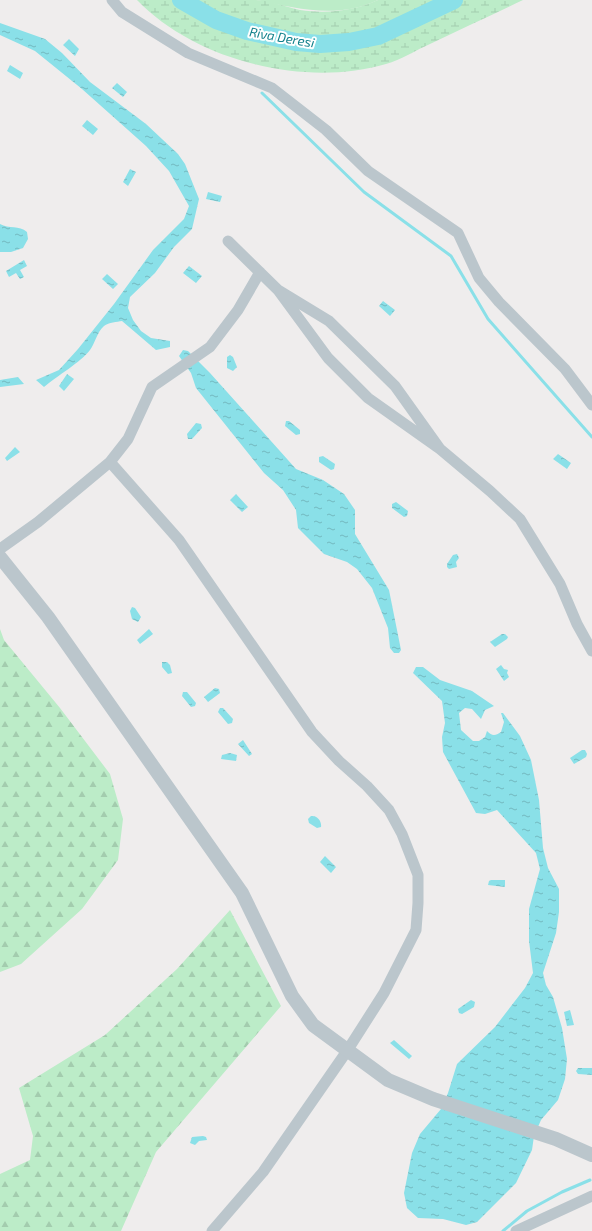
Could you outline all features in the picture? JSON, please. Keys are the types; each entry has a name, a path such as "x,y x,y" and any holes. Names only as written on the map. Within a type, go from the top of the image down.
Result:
{"street":[{"path":"112,0 122,12 188,53 272,88 326,130 368,171 458,233 479,278 499,302 565,369 592,405"},
{"path":"228,241 278,290 328,358 363,393 440,449 490,491 520,519 560,584 577,624 592,651"},
{"path":"0,549 38,522 110,462 128,439 152,388 210,347 238,310 260,272"},
{"path":"278,290 328,321 395,386 440,449"},
{"path":"110,462 179,540 312,732 339,761 367,786 389,810 402,834 418,874 416,930 384,993 347,1052 263,1172 212,1231"},
{"path":"0,557 48,617 242,893 292,996 313,1024 347,1052 388,1080 433,1099 556,1139 592,1155"},
{"path":"516,1231 592,1196"}],"green space":[{"name":"Riva Deresi","path":"137,0 256,0 300,10 320,12 350,9 378,0 523,0 392,62 354,71 321,73 287,70 253,64 220,53 189,39 161,21"},
{"path":"257,0 378,0 363,6 333,11 303,9"},
{"path":"0,629 4,640 60,708 110,774 123,819 118,860 82,909 21,964 0,972"},
{"path":"230,910 281,1006 156,1152 121,1231 0,1231 0,1174 30,1160 33,1136 19,1088 105,1035 177,969"}],"water":[{"path":"0,23 45,39 62,53 90,82 146,124 178,154 185,164 199,199 192,229 174,247 155,273 130,297 128,308 133,320 141,331 151,338 170,341 170,347 156,350 122,321 111,323 102,328 86,355 44,387 36,380 59,370 78,349 114,304 153,250 184,219 189,206 169,171 146,146 82,89 35,51 0,35"},
{"path":"69,39 79,49 75,56 63,45"},
{"path":"10,65 23,73 20,79 7,71"},
{"path":"117,83 127,92 123,97 112,88"},
{"path":"87,120 98,129 93,135 82,126"},
{"path":"130,169 136,172 128,186 123,182"},
{"path":"208,192 222,196 220,202 206,199"},
{"path":"0,224 21,228 27,232 28,239 23,248 11,252 0,252"},
{"path":"24,260 27,266 20,270 24,277 20,279 16,273 9,277 6,271"},
{"path":"189,266 202,276 196,283 183,273"},
{"path":"107,274 118,284 113,289 102,279"},
{"path":"383,301 395,310 390,316 379,306"},
{"path":"183,350 188,351 210,373 296,469 323,480 344,494 355,510 355,534 389,590 401,650 399,653 394,653 390,648 388,628 372,588 357,569 347,562 324,554 298,528 296,510 283,490 264,473 196,388 191,373 179,356"},
{"path":"230,355 233,357 237,367 233,371 227,368 227,357"},
{"path":"67,374 74,379 64,391 59,386"},
{"path":"18,377 24,384 0,387 0,380"},
{"path":"286,421 289,421 300,430 300,434 296,435 285,426"},
{"path":"196,423 201,424 202,428 192,439 188,439 187,434"},
{"path":"15,447 20,452 7,461 5,458"},
{"path":"558,454 571,463 567,469 553,459"},
{"path":"323,456 335,464 334,469 331,470 319,462 319,457"},
{"path":"236,494 248,507 242,512 230,500"},
{"path":"396,502 408,511 407,516 404,517 392,508 392,504"},
{"path":"457,554 459,558 456,562 457,567 449,569 447,564 453,555"},
{"path":"132,607 135,608 141,617 138,622 132,619 130,611"},
{"path":"149,629 153,634 140,644 137,640"},
{"path":"502,634 505,634 508,637 507,639 495,647 490,642"},
{"path":"162,662 167,662 170,665 172,673 168,674 162,667"},
{"path":"501,665 504,669 508,670 507,673 509,677 504,681 496,669"},
{"path":"416,667 423,667 440,680 472,691 494,706 485,710 481,719 472,709 465,708 459,713 461,730 473,741 479,741 485,737 487,731 494,735 501,732 504,722 501,713 503,713 520,736 531,760 539,800 543,848 548,868 559,889 559,912 556,933 543,973 546,985 553,997 562,1028 567,1059 565,1079 558,1100 541,1120 534,1136 532,1150 516,1183 477,1222 466,1225 443,1219 418,1218 407,1208 404,1193 412,1153 420,1134 441,1109 448,1093 457,1064 495,1027 525,988 533,973 529,941 529,909 540,869 536,853 497,810 485,814 476,813 443,752 442,737 445,723 442,701 413,673"},
{"path":"215,688 219,689 220,693 208,702 204,697"},
{"path":"183,692 187,692 196,703 195,706 191,707 182,696"},
{"path":"220,708 223,708 233,719 232,723 228,724 218,712"},
{"path":"243,740 252,754 249,756 238,744"},
{"path":"582,750 585,750 587,754 586,757 574,764 570,758"},
{"path":"230,753 237,755 236,761 221,759 222,755"},
{"path":"311,816 315,816 319,819 321,827 317,828 309,823 308,819"},
{"path":"325,856 336,867 331,873 320,862"},
{"path":"505,880 505,887 488,885 489,881"},
{"path":"471,1000 475,1002 474,1007 462,1014 459,1013 458,1009"},
{"path":"570,1010 574,1025 567,1026 564,1012"},
{"path":"394,1040 412,1056 409,1059 390,1043"},
{"path":"578,1068 592,1068 592,1075 578,1074 576,1071"},
{"path":"192,1137 206,1137 207,1140 199,1141 195,1145 190,1143"}],"waterway":[{"name":"Riva Deresi","path":"181,0 216,20 247,31 296,42 320,44 349,42 378,36 454,0"},
{"path":"262,93 364,192 451,256 488,319 592,437"},
{"path":"503,1231 527,1211 562,1192 590,1180"}]}
